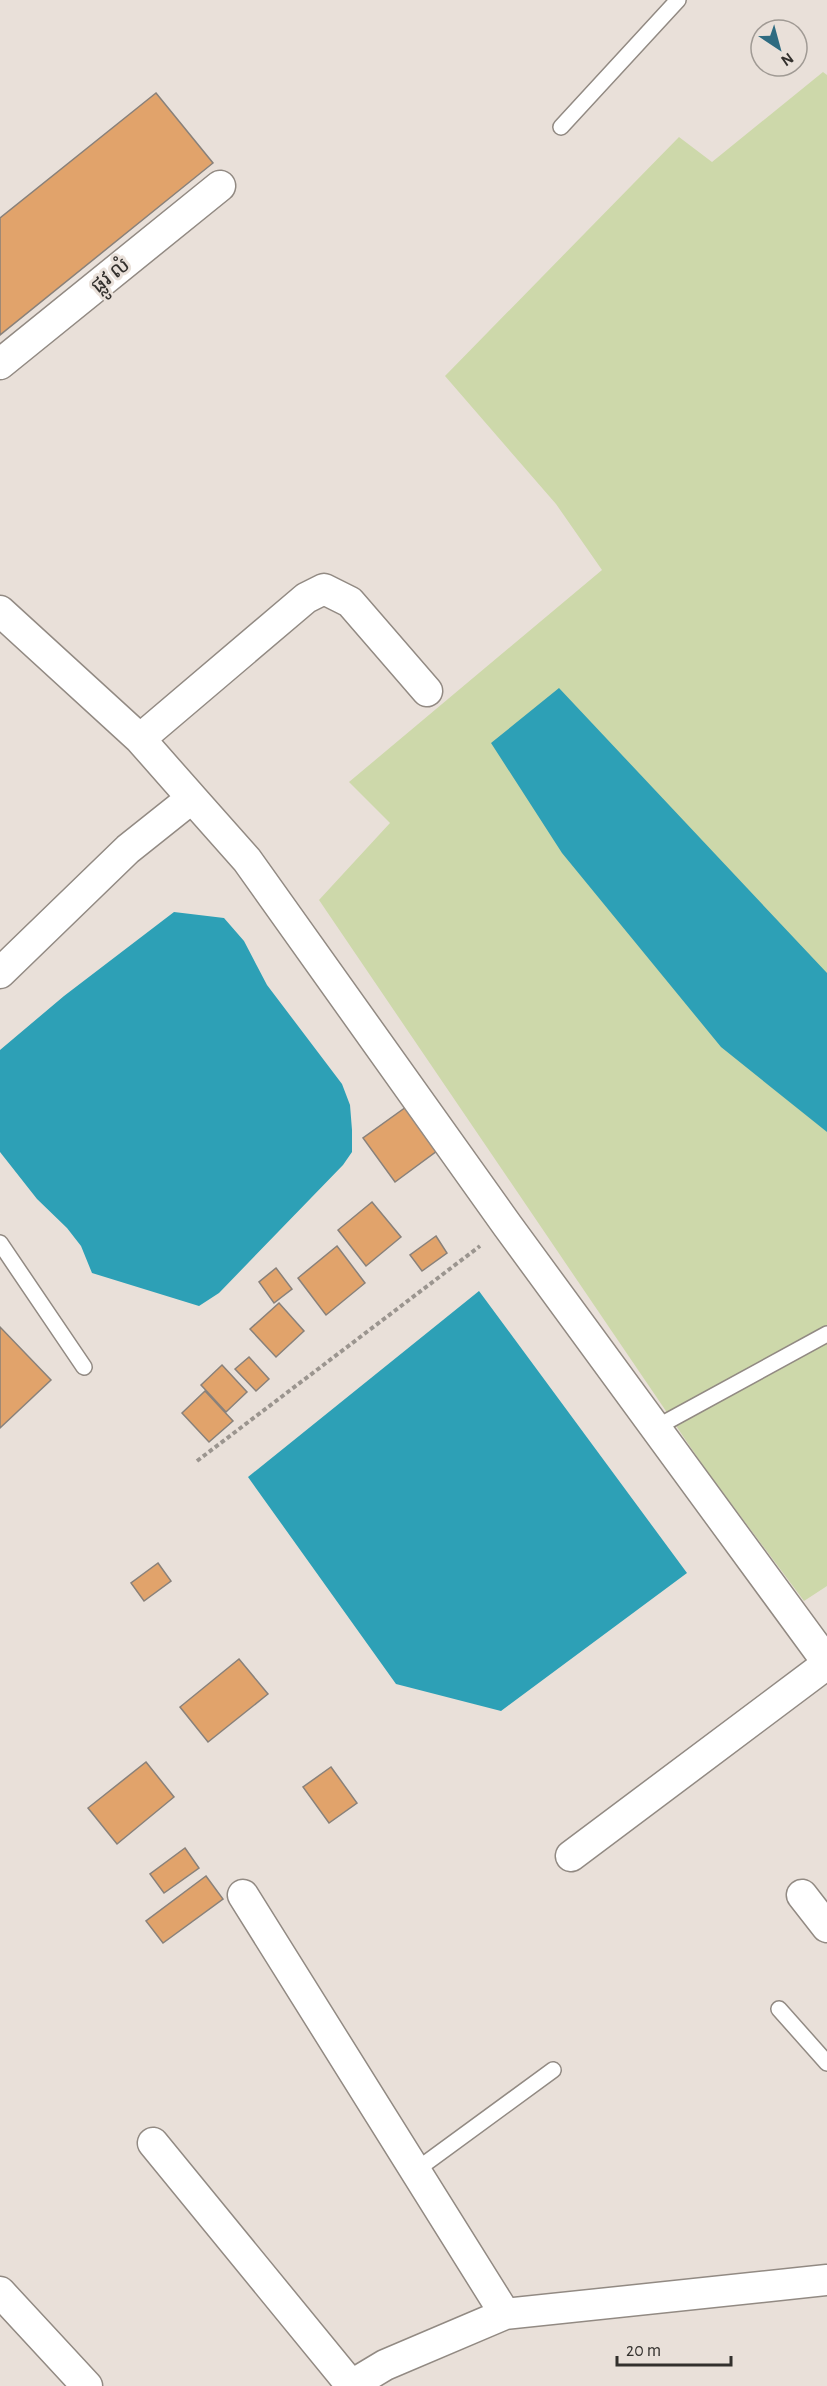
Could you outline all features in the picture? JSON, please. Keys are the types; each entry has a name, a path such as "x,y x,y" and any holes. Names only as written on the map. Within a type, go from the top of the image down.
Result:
{"street":[{"name":"ផ្លូវ លំ","path":"0,364 220,186"},
{"path":"140,738 306,598 324,589 350,602 427,691"},
{"path":"0,612 140,738 247,860 507,1225 827,1663 571,1856"},
{"path":"0,973 128,849 192,798"},
{"path":"243,1895 505,2314"},
{"path":"802,1895 827,1927"},
{"path":"153,2143 351,2386 385,2365 505,2314 827,2280"},
{"path":"0,2292 87,2386"}],"lane":[{"path":"561,127 678,0"},
{"path":"0,1243 84,1367"},
{"path":"655,1428 827,1334"},
{"path":"779,2009 827,2063"},
{"path":"416,2171 553,2070"}],"path":[{"path":"197,1461 507,1225"}],"green space":[{"path":"823,72 827,75 827,1586 804,1601 706,1470 319,900 390,823 349,782 602,570 556,504 445,376 679,137 712,162"}],"water":[{"path":"559,688 827,973 827,1132 721,1047 562,853 491,743"},
{"path":"174,912 224,918 244,941 267,985 342,1084 350,1105 352,1130 352,1152 343,1165 219,1293 199,1306 92,1273 81,1246 67,1228 37,1199 0,1152 0,1050 64,996"},
{"path":"479,1291 687,1573 501,1711 396,1684 248,1477"}],"building":[{"path":"156,93 213,163 0,335 0,218"},
{"path":"413,1102 445,1145 395,1182 363,1138"},
{"path":"372,1202 401,1237 366,1266 338,1230"},
{"path":"436,1236 447,1253 422,1271 410,1255"},
{"path":"337,1246 365,1283 326,1315 298,1278"},
{"path":"276,1268 292,1289 274,1303 259,1282"},
{"path":"279,1303 304,1331 276,1357 250,1329"},
{"path":"0,1327 51,1380 0,1428"},
{"path":"249,1357 269,1379 256,1391 235,1369"},
{"path":"222,1365 247,1392 226,1412 201,1385"},
{"path":"205,1391 233,1421 209,1442 182,1413"},
{"path":"158,1563 171,1581 144,1601 131,1583"},
{"path":"239,1659 268,1694 208,1742 180,1707"},
{"path":"146,1762 174,1797 117,1844 88,1808"},
{"path":"331,1767 357,1803 329,1823 303,1787"},
{"path":"185,1848 199,1868 164,1893 150,1874"},
{"path":"206,1876 223,1899 163,1943 146,1921"}]}
